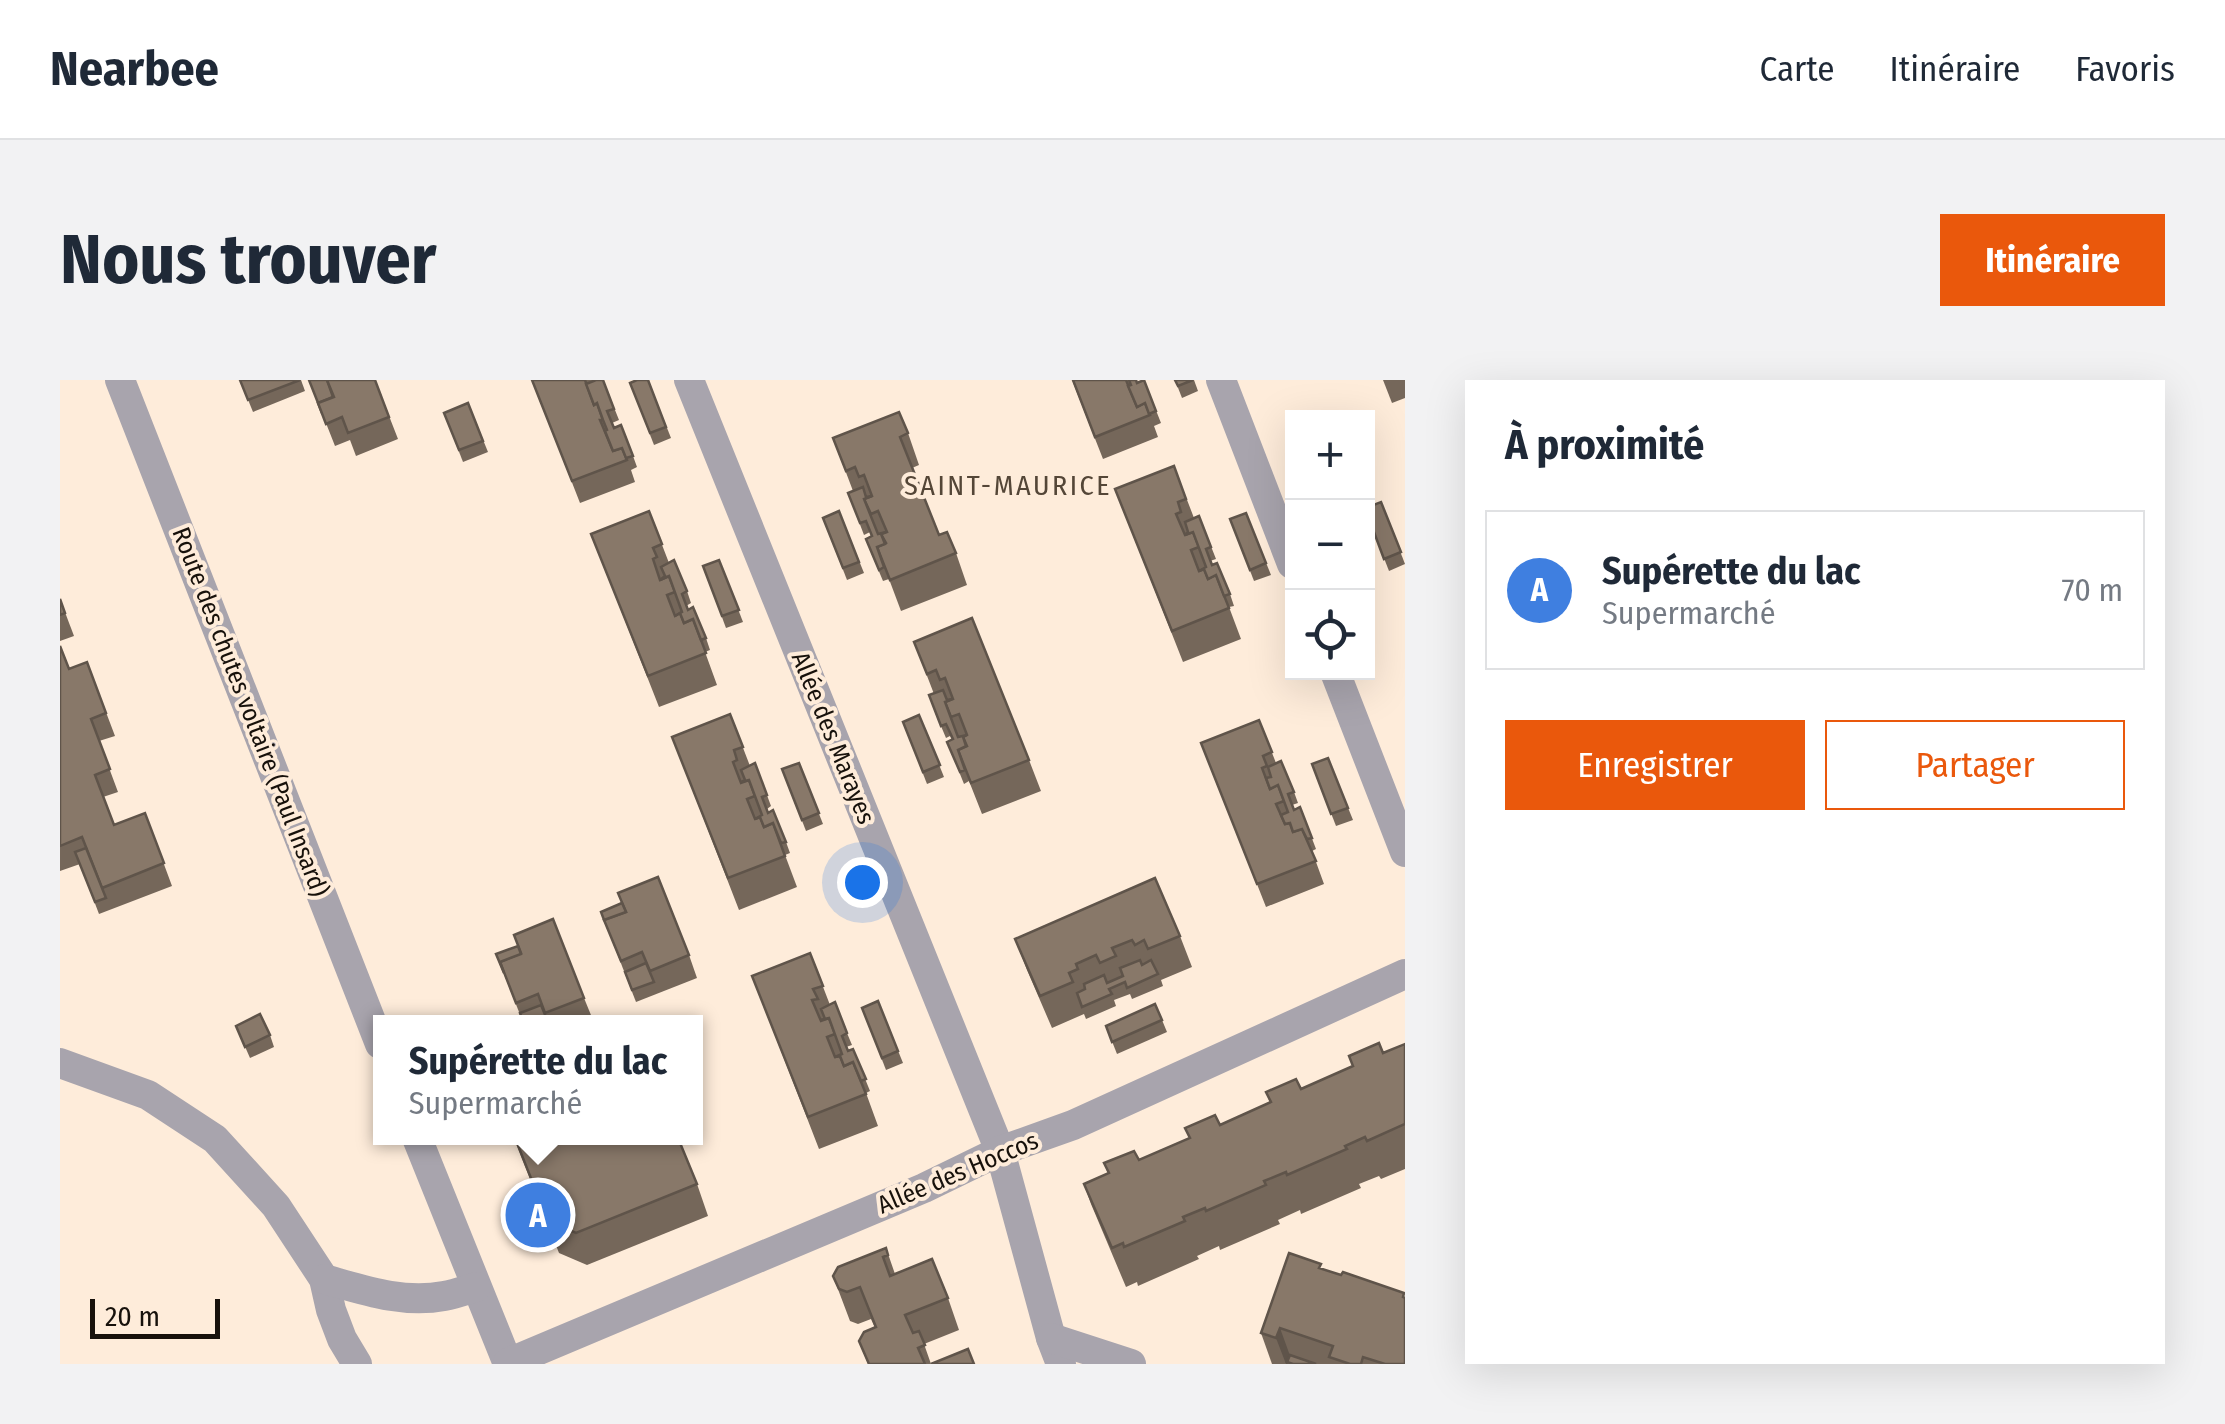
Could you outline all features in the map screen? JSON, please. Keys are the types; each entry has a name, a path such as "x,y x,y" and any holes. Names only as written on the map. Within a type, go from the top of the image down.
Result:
{"street":[{"name":"Route des chutes voltaire (Paul Insard)","path":"120,380 373,1026"},
{"name":"Allée des Marayes","path":"689,380 1000,1151 1056,1351"},
{"path":"1221,380 1285,546"},
{"path":"1338,680 1405,852"},
{"name":"Allée des Hoccos","path":"508,1364 924,1188 1000,1151 1072,1125 1405,974"},
{"path":"60,1063 148,1095 215,1139 276,1206 324,1279 342,1339 358,1364"},
{"path":"420,1145 508,1364"},
{"path":"324,1279 410,1298 443,1296 476,1287"},
{"path":"1056,1351 1131,1364"}],"building":[{"path":"240,380 300,380 248,400"},
{"path":"309,380 327,380 333,397 318,403"},
{"path":"327,380 375,380 389,417 348,433 342,417 326,424 318,403 334,397"},
{"path":"532,380 585,380 613,451 622,448 627,460 572,481"},
{"path":"603,380 614,409 607,411 614,428 621,425 633,456 626,458 622,448 613,451 597,403 594,405 586,384"},
{"path":"648,380 666,427 650,433 630,383"},
{"path":"1073,380 1126,380 1137,407 1145,403 1150,415 1095,437"},
{"path":"1129,380 1144,380 1156,411 1149,414 1145,403 1137,407"},
{"path":"468,403 483,441 459,450 444,413"},
{"path":"899,412 908,433 900,437 939,535 947,532 956,553 890,580 877,547 886,543 881,534 887,532 878,511 871,514 864,499 872,496 864,475 859,477 855,467 846,471 833,438"},
{"path":"1174,466 1186,499 1178,502 1181,512 1176,514 1185,535 1193,532 1199,547 1191,550 1199,571 1204,569 1208,579 1216,575 1229,608 1172,631 1115,489"},
{"path":"863,487 866,497 872,496 864,499 878,534 886,532 881,534 885,544 877,547 884,567 879,570 866,539 872,536 866,521 860,523 848,493"},
{"path":"1381,502 1401,552 1384,559 1375,535 1375,504"},
{"path":"649,511 662,544 653,548 660,580 669,576 675,592 667,595 675,616 680,613 684,623 693,619 706,653 648,676 591,534"},
{"path":"839,511 859,562 843,568 823,518"},
{"path":"1246,513 1266,563 1250,570 1230,519"},
{"path":"1199,516 1211,547 1206,549 1212,565 1217,563 1230,594 1224,596 1216,575 1208,579 1204,569 1199,571 1206,567 1193,532 1185,535 1185,522"},
{"path":"674,560 687,591 682,594 688,610 693,607 706,638 701,640 693,619 684,623 669,576 660,580 665,576 661,567"},
{"path":"719,560 739,610 722,616 703,566"},
{"path":"972,618 1029,760 971,783 958,750 967,746 963,737 967,735 959,714 951,717 945,702 953,699 945,678 940,680 936,670 927,674 914,642"},
{"path":"60,646 69,669 87,662 106,713 91,719 110,769 95,775 114,825 145,813 164,863 102,888 82,837 60,846"},
{"path":"943,690 947,700 952,699 945,702 958,737 967,735 963,737 966,746 958,750 965,770 960,772 947,742 953,739 946,724 941,726 929,695"},
{"path":"730,714 743,747 734,750 737,760 733,762 741,783 749,780 755,796 747,799 755,819 760,817 764,827 773,823 785,856 728,878 672,737"},
{"path":"919,715 940,765 923,772 903,722"},
{"path":"1259,720 1272,752 1263,756 1267,766 1262,768 1270,789 1278,785 1284,801 1276,804 1293,832 1302,829 1316,861 1257,884 1201,743"},
{"path":"1328,758 1348,808 1331,814 1312,764"},
{"path":"1281,761 1294,792 1288,794 1294,810 1300,807 1312,838 1307,839 1302,829 1293,832 1290,823 1285,824 1281,815 1288,812 1278,785 1270,789 1268,767"},
{"path":"755,763 767,795 762,797 768,813 773,810 786,842 781,843 773,823 764,827 760,817 755,819 762,815 749,780 741,782 745,780 741,770"},
{"path":"799,763 819,813 802,820 782,769"},
{"path":"86,848 106,898 95,902 75,852"},
{"path":"658,877 689,955 650,971 642,952 621,961 604,920 626,912 618,893"},
{"path":"1155,878 1180,936 1148,949 1144,940 1112,948 1116,956 1100,963 1096,955 1076,964 1078,969 1069,973 1073,982 1040,996 1015,939"},
{"path":"622,903 626,912 604,920 601,912"},
{"path":"553,919 584,998 545,1013 538,994 516,1003 500,962 521,953 514,935"},
{"path":"518,946 521,954 500,962 504,973 496,954"},
{"path":"810,953 823,986 813,989 818,999 812,1000 821,1021 829,1018 835,1034 827,1037 835,1057 840,1056 844,1066 853,1062 866,1094 808,1117 752,976"},
{"path":"1140,960 1142,965 1151,960 1158,974 1127,988 1125,982 1109,989 1112,994 1082,1007 1077,993 1085,989 1084,984 1104,975 1107,983 1123,976 1120,968"},
{"path":"646,963 654,982 632,990 625,972"},
{"path":"878,1001 898,1051 882,1058 862,1008"},
{"path":"835,1002 847,1033 842,1036 848,1051 853,1049 866,1079 861,1081 853,1062 844,1066 840,1056 835,1057 842,1054 829,1018 825,1019 821,1009"},
{"path":"1155,1004 1162,1020 1112,1042 1106,1026"},
{"path":"541,1005 545,1015 521,1015"},
{"path":"260,1014 270,1035 245,1047 236,1026"},
{"path":"1379,1043 1383,1053 1405,1044 1405,1124 1367,1141 1365,1137 1287,1175 1286,1172 1264,1181 1266,1185 1183,1217 1185,1221 1124,1247 1123,1243 1112,1248 1084,1184 1109,1173 1104,1163 1134,1151 1139,1160 1190,1138 1185,1128 1215,1115 1220,1125 1271,1102 1266,1092 1296,1079 1301,1089 1353,1066 1349,1056"},
{"path":"518,1145 681,1145 697,1184 576,1233 548,1221"},
{"path":"886,1248 888,1255 883,1257 890,1276 932,1259 948,1298 905,1315 913,1333 919,1331 925,1345 918,1348 925,1364 869,1364 859,1341 864,1332 876,1327 860,1287 847,1292 839,1289 833,1276 838,1267"},
{"path":"1289,1253 1321,1264 1319,1268 1404,1293 1405,1364 1385,1364 1363,1357 1361,1364 1350,1364 1329,1357 1333,1346 1280,1328 1276,1338 1261,1333"},
{"path":"968,1349 974,1364 931,1364"},
{"path":"1290,1355 1316,1364 1287,1362"}],"place":[{"name":"Supérette du lac","path":"538,1215"}],"district":[{"name":"SAINT-MAURICE","path":"1008,485"}]}
